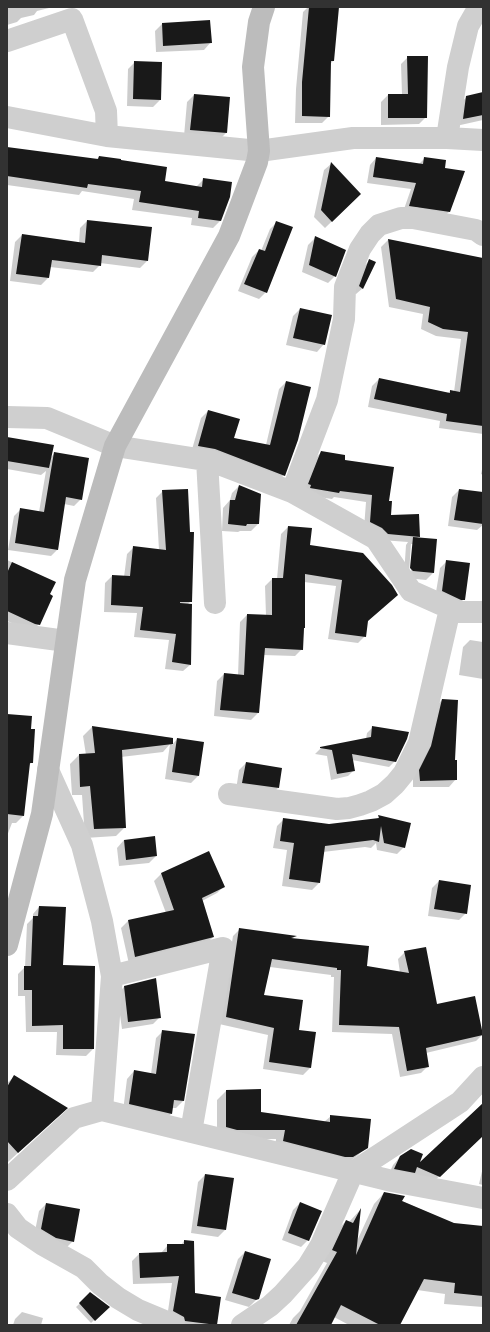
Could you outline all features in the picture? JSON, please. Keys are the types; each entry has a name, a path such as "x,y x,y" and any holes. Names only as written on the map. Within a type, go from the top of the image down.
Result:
{"street":[{"path":"446,138 458,67 468,26 478,7"},
{"path":"7,945 42,814 75,580 115,446 229,236 257,162 259,151 253,67 258,12"},
{"path":"7,41 72,19 106,111 107,136"},
{"path":"7,117 107,136 259,151 353,138 446,138 483,140"},
{"path":"292,492 327,400 344,319 345,286 360,249 370,234 379,225 401,218 413,218 476,230 483,235"},
{"path":"7,417 47,418 115,446 207,460 292,492 376,539 411,591 458,612 483,612"},
{"path":"207,460 215,603"},
{"path":"228,794 336,809 360,805 372,801 384,794 404,773 419,743 450,609"},
{"path":"7,634 66,641"},
{"path":"48,770 82,845 102,921 112,976 102,1110"},
{"path":"112,976 223,948 191,1132"},
{"path":"242,1325 270,1306 284,1294 308,1266 321,1245 353,1172 460,1102 483,1077"},
{"path":"7,1180 74,1118 102,1110 353,1172 483,1198"},
{"path":"7,1214 18,1228 43,1245 84,1268 100,1284 118,1298 138,1310 174,1325"}],"building":[{"path":"309,7 339,7 334,61 331,61 330,117 302,116 302,82"},
{"path":"210,20 212,43 163,46 162,23"},
{"path":"407,56 428,56 427,118 388,118 388,94 408,94"},
{"path":"134,61 162,62 161,100 133,99"},
{"path":"483,92 483,115 463,119 466,96"},
{"path":"194,94 230,97 227,133 190,130"},
{"path":"7,147 98,159 99,156 167,167 165,181 202,187 203,178 232,182 230,197 221,221 198,218 199,211 139,202 141,191 88,184 87,188 7,176"},
{"path":"376,157 423,164 424,157 446,160 445,168 465,171 450,212 409,206 416,183 373,177"},
{"path":"331,162 361,194 332,222 321,210"},
{"path":"87,220 152,227 148,261 102,255 101,266 52,260 49,278 16,274 22,234 85,243"},
{"path":"276,221 293,227 267,293 244,284 259,249 265,251"},
{"path":"315,236 346,250 336,277 309,265"},
{"path":"388,239 483,258 483,426 446,421 447,414 374,399 379,378 450,393 450,390 460,392 468,332 443,329 428,322 430,307 396,299"},
{"path":"369,259 376,262 363,289 359,286"},
{"path":"300,308 332,315 325,345 293,338"},
{"path":"286,381 311,387 298,440 285,476 215,449 198,446 208,410 240,419 234,438 270,445"},
{"path":"7,437 54,445 49,468 7,461"},
{"path":"321,451 345,455 345,460 394,467 389,501 392,501 391,515 419,514 420,537 388,534 382,528 370,522 372,495 340,491 339,493 310,488 311,485 308,484"},
{"path":"54,452 89,458 82,500 66,497 58,550 15,543 20,508 44,512"},
{"path":"239,485 261,494 259,524 247,524 246,526 228,524 230,500 235,500"},
{"path":"188,489 190,532 194,532 192,602 180,603 192,604 191,665 172,662 176,634 140,630 143,607 111,605 112,575 130,576 133,546 166,550 162,490"},
{"path":"459,489 483,492 483,524 454,520"},
{"path":"288,526 312,528 310,545 363,553 392,585 398,595 368,621 366,637 335,633 342,580 305,574 305,628 303,650 265,648 259,713 220,710 224,673 244,675 247,614 272,615 272,578 283,578"},
{"path":"413,537 437,539 434,573 413,571 410,568"},
{"path":"446,560 470,563 465,600 461,600 442,591"},
{"path":"12,562 56,582 50,594 53,596 40,625 7,611 7,573"},
{"path":"442,699 458,700 455,760 457,760 457,780 420,781 419,770 431,746"},
{"path":"7,714 32,716 31,729 35,729 33,763 30,763 24,816 7,814"},
{"path":"92,726 173,738 173,744 122,750 126,828 94,829 90,786 80,787 79,754 95,753"},
{"path":"372,726 409,732 396,762 352,754 355,771 337,774 332,750 320,747 371,737"},
{"path":"177,738 204,742 199,776 172,772"},
{"path":"246,762 282,768 279,788 242,783"},
{"path":"378,815 411,823 405,848 384,843 381,826 379,842 373,840 325,846 320,883 289,879 294,843 280,841 283,818 329,824 379,818"},
{"path":"155,836 157,856 126,860 124,840"},
{"path":"209,851 225,887 202,898 214,937 135,957 128,920 174,910 161,873"},
{"path":"439,880 471,885 467,914 434,909"},
{"path":"39,906 66,907 63,965 95,966 94,1049 63,1049 63,1025 32,1026 32,990 24,990 24,966 31,966 33,916 38,916"},
{"path":"239,928 297,936 291,938 369,946 367,966 409,973 404,951 426,947 437,1004 475,996 483,1035 426,1048 429,1067 407,1071 399,1027 339,1025 341,970 337,970 337,968 272,959 264,995 303,1000 299,1030 316,1032 311,1068 269,1062 274,1028 226,1017"},
{"path":"156,978 161,1018 128,1022 124,986"},
{"path":"162,1030 195,1034 184,1101 174,1100 172,1114 129,1104 134,1070 156,1074"},
{"path":"14,1075 68,1108 18,1153 7,1141 7,1087"},
{"path":"261,1089 261,1112 330,1122 330,1115 371,1119 368,1148 353,1157 345,1157 283,1141 285,1130 237,1130 226,1127 226,1090"},
{"path":"483,1103 483,1136 440,1177 417,1167 415,1173 394,1169 400,1156 411,1149 423,1154 420,1162"},
{"path":"205,1174 234,1178 226,1230 197,1226"},
{"path":"384,1192 405,1196 402,1201 454,1223 483,1226 483,1296 454,1293 455,1283 424,1279 400,1325 380,1325 341,1305 331,1325 296,1325 337,1252 332,1250 346,1220 353,1223 361,1208 356,1255"},
{"path":"300,1202 322,1211 309,1241 288,1233"},
{"path":"46,1203 80,1209 74,1242 56,1238 41,1229"},
{"path":"184,1240 194,1241 195,1293 221,1297 217,1325 185,1321 184,1317 173,1311 179,1276 140,1278 139,1253 167,1252 167,1244 184,1244"},
{"path":"245,1251 271,1259 259,1299 256,1300 232,1293"},
{"path":"90,1292 110,1307 95,1321 79,1303"}]}
